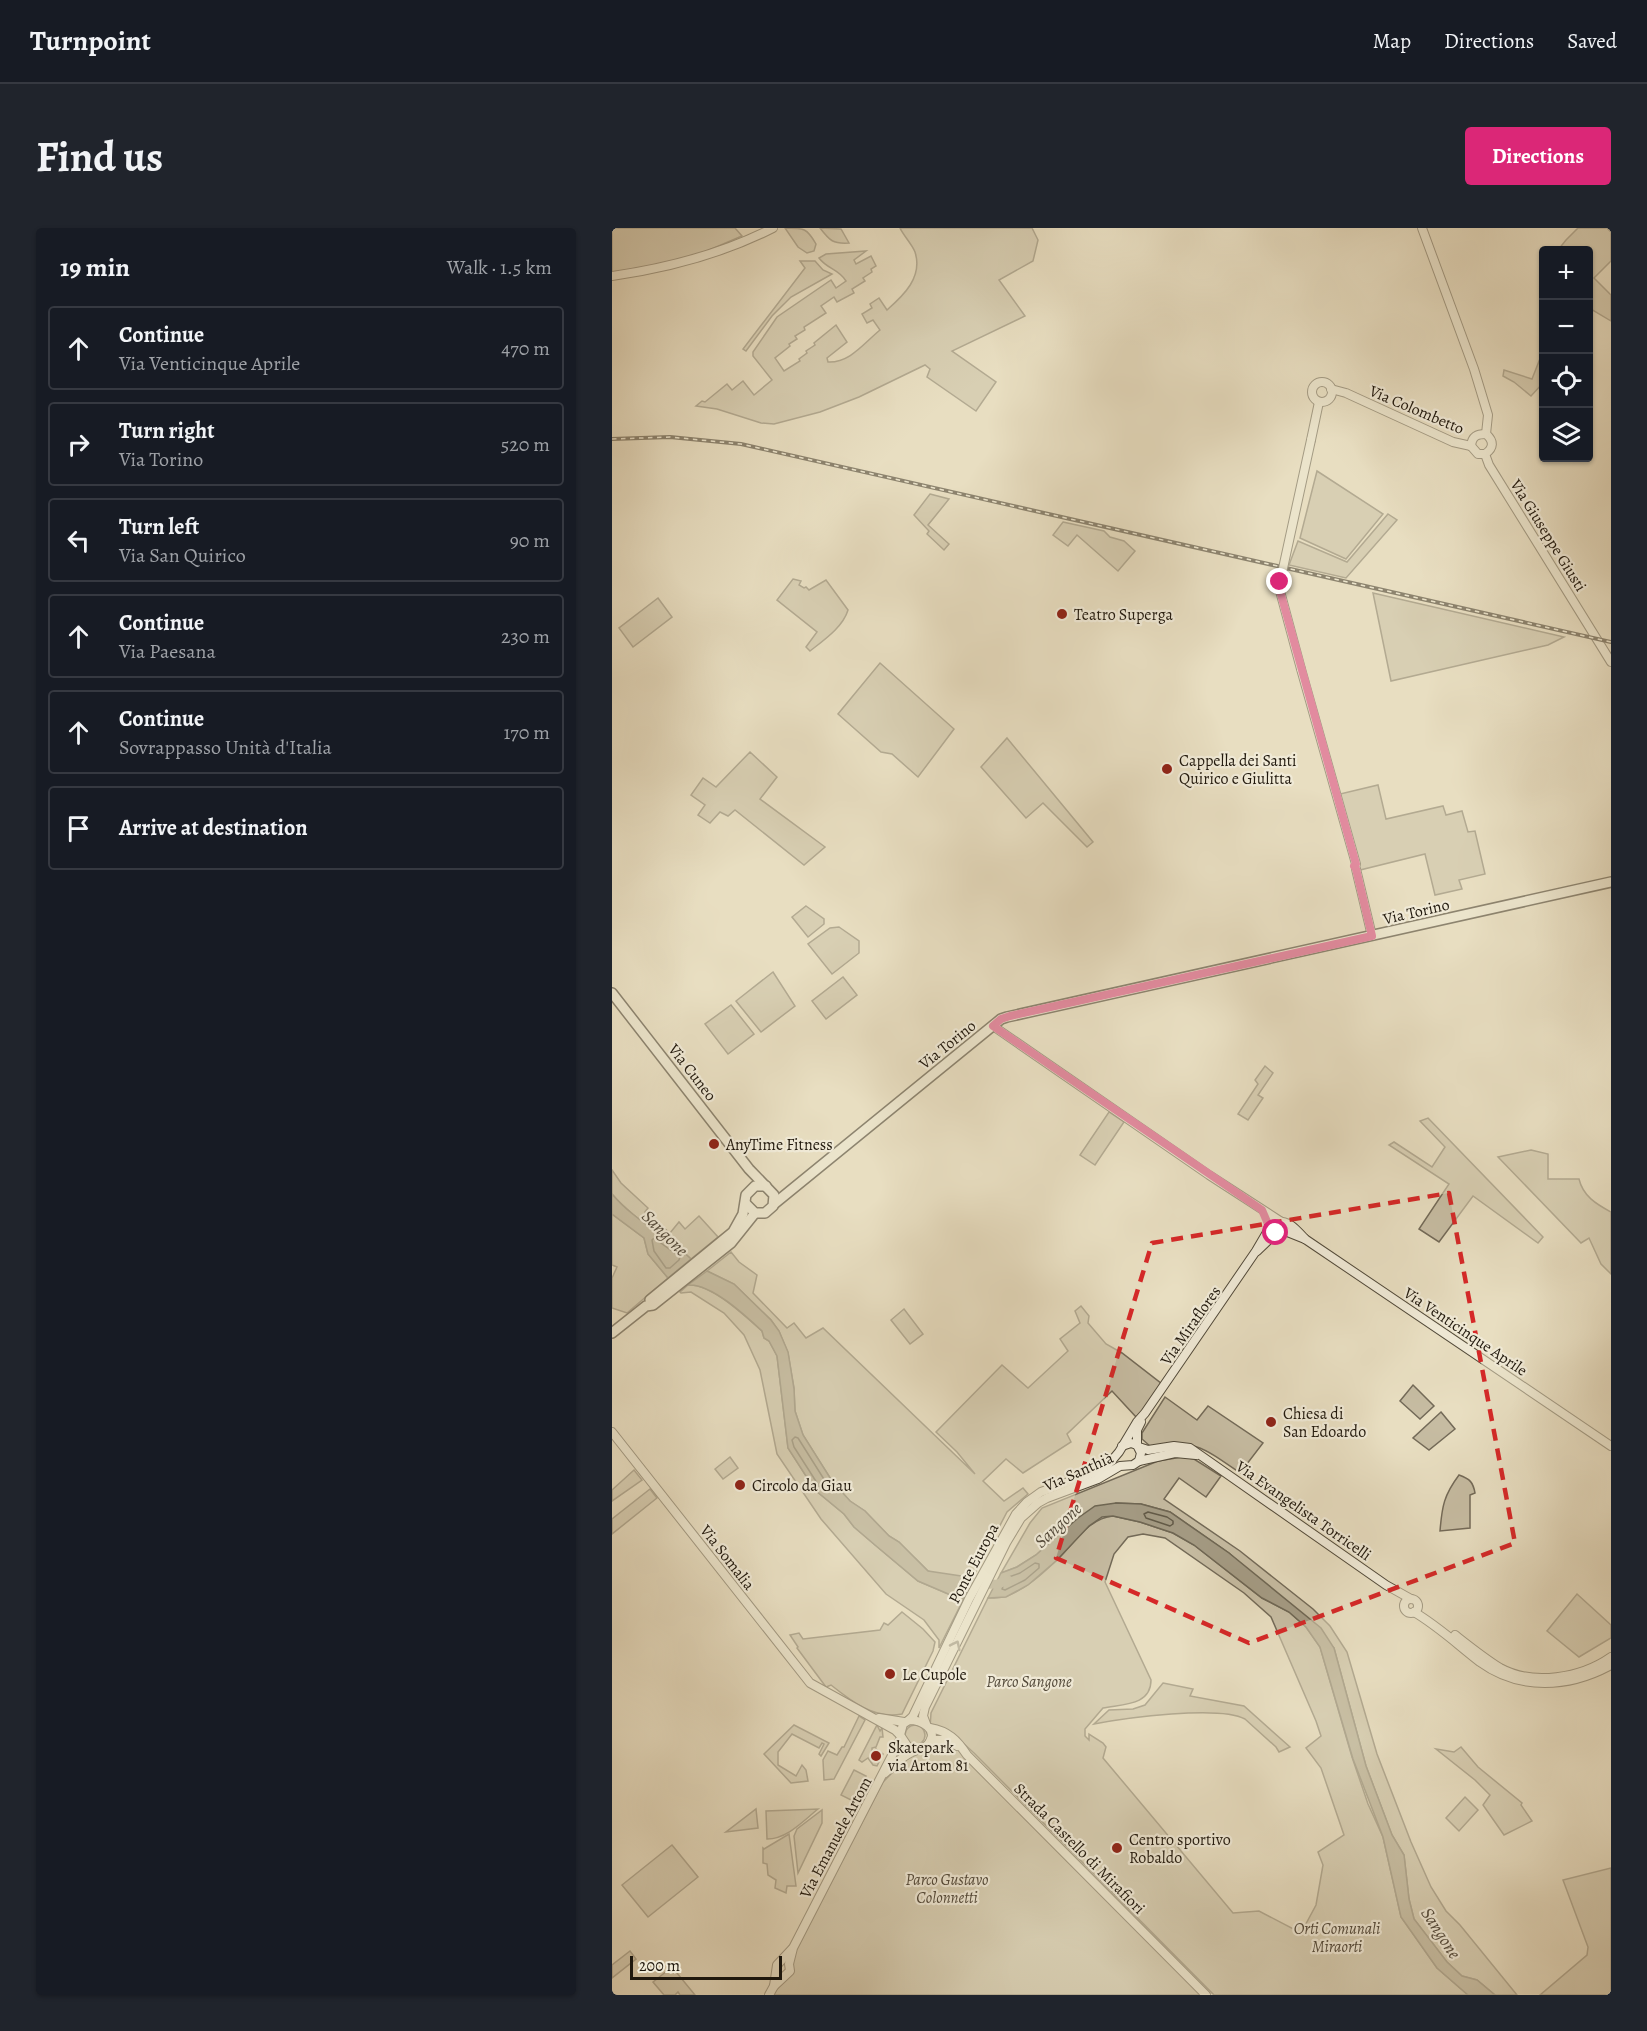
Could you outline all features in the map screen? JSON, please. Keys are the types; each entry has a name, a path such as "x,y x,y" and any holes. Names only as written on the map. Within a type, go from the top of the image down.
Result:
{"main road":[{"name":"Via Torino","path":"775,1200 790,1191 1001,1019 1611,882"},
{"name":"Via Cuneo","path":"612,993 749,1170 766,1186"},
{"path":"612,1333 646,1306 649,1301 664,1292 720,1247 733,1232 740,1222 746,1204 746,1195 753,1187 754,1181 749,1170"},
{"path":"746,1204 755,1213 765,1213 771,1209 775,1200 766,1186 753,1187"},
{"path":"720,1247 731,1243 755,1213"}],"street":[{"path":"612,276 674,265 729,248 773,228"},
{"path":"1422,228 1474,369 1488,415 1486,434"},
{"path":"1329,399 1331,389 1323,382 1315,385 1312,395 1319,402 1280,582 1280,591 1356,866 1372,936"},
{"name":"Via Colombetto","path":"1331,389 1354,397 1453,442 1471,446"},
{"name":"Via Colombetto","path":"1319,402 1342,396 1354,397"},
{"path":"1486,434 1491,438 1490,450 1485,454 1478,454 1471,446 1473,437 1486,434"},
{"name":"Via Giuseppe Giusti","path":"1485,454 1489,465 1611,662"},
{"path":"993,1026 1280,1221"},
{"path":"1262,1210 1271,1229 1285,1231 1292,1229"},
{"name":"Via Miraflores","path":"1121,1449 1137,1422 1274,1222 1280,1221"},
{"name":"Via Venticinque Aprile","path":"1280,1221 1611,1446"},
{"name":"Via Miraflores","path":"1138,1446 1137,1430 1145,1413"},
{"name":"Via Somalia","path":"612,1432 810,1683 871,1717"},
{"path":"1131,1443 1138,1446 1141,1456 1139,1461 1133,1465 1126,1465 1119,1458 1121,1449 1131,1443"},
{"name":"Via Evangelista Torricelli","path":"1138,1446 1148,1450 1174,1446 1190,1448 1408,1602 1417,1601 1415,1610"},
{"name":"Via Santhià","path":"1013,1525 1021,1507 1033,1497 1050,1488 1101,1469 1108,1465 1121,1449"},
{"name":"Via Evangelista Torricelli","path":"1139,1461 1174,1453 1191,1453 1206,1458"},
{"name":"Via Santhià","path":"1013,1525 1047,1498 1098,1479 1126,1465"},
{"name":"Ponte Europa","path":"964,1618 1013,1525"},
{"path":"1415,1610 1432,1617 1492,1662 1514,1674 1534,1677 1563,1676 1596,1666 1611,1657"},
{"path":"1415,1610 1480,1662 1498,1674 1514,1680 1533,1683 1565,1682 1580,1679 1611,1665"},
{"path":"900,1736 901,1727 913,1716 964,1618"},
{"path":"931,1740 923,1716 925,1707 964,1618"},
{"path":"871,1717 928,1726"},
{"path":"871,1717 900,1736 908,1747 915,1750"},
{"name":"Strada Castello di Mirafiori","path":"928,1726 951,1735 968,1755 1206,1995"},
{"name":"Via Emanuele Artom","path":"785,1963 900,1736"},
{"path":"882,1775 903,1757 925,1747 931,1740 945,1740 968,1755"},
{"path":"769,1995 780,1973 777,1965 785,1963 790,1971 780,1973"}],"highlighted area":[{"path":"1449,1193 1515,1543 1249,1643 1056,1558 1152,1243"}],"green space":[{"path":"612,228 735,228 742,236 674,265 612,279"},
{"path":"785,228 801,229 807,232 816,244 814,251 807,253 798,247"},
{"path":"820,228 841,229 849,243 832,241"},
{"path":"900,228 1032,228 1038,240 1033,261 999,280 1025,316 952,351 996,382 976,411 927,377 930,369 925,365 859,397 820,412 774,424 761,423 717,409 696,406 702,401 705,402 727,384 732,390 743,381 754,395 772,380 753,356 753,352 777,317 831,280 836,288 846,281 819,258 826,254 866,251 854,260 856,264 871,256 876,266 863,278 865,281 852,289 854,293 837,302 834,297 821,306 826,313 804,327 805,330 795,336 797,339 775,358 784,371 800,361 799,359 807,353 806,351 815,345 814,343 836,325 847,342 827,358 828,362 850,356 862,346 880,330 873,320 867,323 862,314 872,308 870,304 879,298 887,310 905,292 914,277 917,261 915,252"},
{"path":"1578,228 1607,228 1611,232 1611,261 1594,278 1611,295 1611,321 1593,310 1593,246 1561,246"},
{"path":"800,261 815,261 823,270 832,274 791,297 772,316 746,351 743,349 805,268"},
{"path":"1539,361 1539,387 1531,396 1503,376 1504,370 1532,379"},
{"path":"1317,471 1383,514 1346,559 1300,538"},
{"path":"930,494 949,499 928,525 949,544 944,550 927,534 929,531 914,515"},
{"path":"1388,514 1397,520 1346,578 1289,565 1298,541 1347,562"},
{"path":"1063,522 1104,531 1110,537 1124,541 1135,551 1118,571 1077,535 1068,546 1053,535"},
{"path":"793,579 801,581 799,585 809,590 826,580 848,610 837,628 810,651 806,647 817,632 777,600"},
{"path":"1373,593 1564,637 1548,645 1391,681"},
{"path":"658,598 672,617 633,647 619,628"},
{"path":"880,663 954,729 918,777 892,754 881,752 838,714"},
{"path":"1007,738 1093,842 1087,847 1043,803 1026,818 981,767"},
{"path":"750,752 777,777 760,799 825,847 804,865 735,810 728,816 720,812 710,823 698,815 705,805 691,795 703,778 716,787"},
{"path":"1378,785 1386,819 1443,806 1446,815 1462,811 1468,832 1475,831 1485,874 1459,880 1462,889 1435,895 1425,854 1360,870 1340,794"},
{"path":"806,906 824,919 824,924 808,937 792,917"},
{"path":"839,927 859,941 859,953 832,974 808,944 830,928"},
{"path":"773,972 795,1006 761,1032 736,1001"},
{"path":"843,977 857,995 826,1019 812,1001"},
{"path":"731,1005 754,1034 728,1054 705,1024"},
{"path":"1265,1066 1273,1073 1258,1095 1263,1098 1248,1120 1238,1114 1258,1084 1255,1080"},
{"path":"1109,1112 1124,1122 1095,1165 1080,1155"},
{"path":"1428,1118 1543,1237 1538,1243 1473,1196 1439,1242 1419,1229 1449,1184 1389,1145 1394,1142 1432,1167 1445,1147 1420,1121"},
{"path":"1531,1150 1548,1154 1548,1179 1579,1179 1591,1199 1611,1212 1611,1274 1601,1264 1589,1238 1581,1243 1498,1157"},
{"path":"612,1170 621,1183 648,1208 645,1212 670,1233 679,1222 685,1229 699,1216 718,1237 691,1259 630,1212 612,1194"},
{"path":"612,1214 644,1238 648,1254 668,1278 627,1313 612,1308 612,1278 617,1267 612,1265"},
{"path":"731,1252 739,1262 757,1275 753,1293 787,1328 794,1323 806,1338 823,1328 975,1474 936,1432 1002,1365 1028,1388 1068,1351 1060,1339 1080,1323 1075,1311 1081,1306 1089,1316 1088,1323 1106,1344 1122,1353 1162,1384 1137,1418 1112,1391 1067,1434 1071,1442 1023,1473 1006,1459 983,1481 1004,1501 1023,1488 1028,1494 1007,1512 974,1575 957,1577 933,1573 928,1571 899,1542 889,1536 865,1511 850,1501 832,1481 803,1435 795,1411 788,1353 779,1331 771,1320 734,1284 707,1271"},
{"path":"688,1285 707,1289 728,1302 762,1331 764,1338 769,1341 777,1356 788,1448 815,1490 844,1514 854,1527 918,1581 953,1596 964,1598 939,1648 939,1640 924,1620 886,1594 821,1519 777,1454 760,1370 744,1335 724,1313 691,1292 680,1292"},
{"path":"904,1309 923,1334 910,1344 891,1320"},
{"path":"1413,1385 1434,1406 1420,1419 1400,1401"},
{"path":"1165,1397 1197,1420 1208,1406 1263,1443 1240,1473 1199,1448 1178,1444 1151,1447 1142,1439 1142,1433"},
{"path":"1441,1412 1455,1429 1429,1450 1413,1438"},
{"path":"730,1457 738,1468 723,1479 715,1469"},
{"path":"1182,1457 1194,1459 1221,1476 1206,1497 1179,1478 1164,1499 1240,1551 1313,1609 1330,1626 1347,1652 1377,1754 1431,1887 1446,1911 1517,1995 1495,1995 1477,1980 1462,1976 1447,1962 1414,1919 1409,1899 1404,1855 1392,1835 1366,1766 1334,1648 1229,1553 1170,1512 1141,1504 1116,1503 1053,1539 1036,1555 1017,1567 1001,1573 1030,1523 1042,1508 1158,1461"},
{"path":"634,1470 642,1480 612,1501 612,1490"},
{"path":"1459,1475 1470,1481 1475,1493 1470,1495 1470,1528 1440,1531 1445,1501"},
{"path":"650,1489 657,1498 612,1534 612,1519"},
{"name":"Parco Sangone","path":"1113,1516 1173,1533 1194,1545 1262,1598 1289,1612 1306,1627 1320,1647 1352,1757 1368,1804 1383,1837 1401,1917 1437,1968 1468,1995 1214,1995 974,1753 952,1733 930,1728 931,1713 988,1598 1007,1596 1027,1585 1056,1561 1088,1527","holes":["1143,1534 1165,1538 1244,1593 1271,1617 1316,1721 1321,1736 1306,1748 1321,1768 1344,1835 1318,1852 1323,1865 1316,1905 1301,1933 1259,1911 1233,1913 1103,1758 1106,1747 1103,1743 1089,1734 1089,1740 1085,1736 1085,1729 1103,1708 1134,1702 1146,1695 1150,1689 1151,1680 1105,1582 1114,1554 1128,1537"]},
{"path":"1577,1594 1611,1625 1611,1638 1579,1657 1547,1631"},
{"name":"Le Cupole","path":"902,1612 935,1642 933,1651 902,1714 873,1712 855,1703 831,1685 826,1687 790,1635 799,1633 803,1639 880,1630 884,1623 888,1625"},
{"path":"1163,1683 1193,1689 1190,1696 1244,1706 1290,1747 1279,1752 1245,1719 1215,1713 1171,1714 1094,1724 1109,1710 1133,1709 1145,1705"},
{"path":"859,1716 865,1720 834,1779 824,1780 823,1760 828,1751 837,1755 844,1747"},
{"path":"794,1725 829,1743 821,1756 819,1754 824,1744 822,1743 819,1748 792,1734 778,1752 778,1765 796,1776 802,1765 806,1770 808,1781 791,1783 764,1754"},
{"path":"877,1725 880,1731 882,1728 883,1737 880,1737 876,1747 872,1748 872,1754 876,1749 883,1754 877,1766 873,1765 868,1758 862,1762 859,1760"},
{"path":"915,1725 922,1728 925,1735 922,1742 915,1745 908,1742 905,1735 908,1728"},
{"name":"Parco Gustavo Colonnetti","path":"944,1743 960,1751 1202,1995 773,1995 883,1782 904,1761 935,1744"},
{"path":"1461,1747 1478,1767 1522,1803 1521,1805 1532,1821 1504,1835 1483,1805 1490,1795 1436,1749 1454,1752"},
{"path":"854,1770 866,1776 853,1801 841,1795"},
{"path":"1465,1797 1478,1810 1459,1831 1446,1818"},
{"path":"756,1809 758,1828 726,1832"},
{"path":"818,1809 788,1833 767,1839 766,1811"},
{"path":"822,1810 822,1823 798,1873 794,1836 797,1829"},
{"path":"789,1834 796,1886 787,1886 786,1893 775,1888 776,1880 768,1875 767,1864 763,1863 763,1848"},
{"path":"672,1845 698,1877 648,1917 622,1885"},
{"path":"1611,1868 1611,1995 1540,1995 1587,1955 1588,1947 1563,1880"},
{"path":"630,1951 636,1959 612,1978 612,1965"},
{"path":"672,1967 695,1995 680,1995 678,1992 675,1995 664,1995 653,1982"}],"water":[{"path":"612,1194 630,1212 691,1259 668,1278 648,1254 644,1238 612,1214"},
{"path":"707,1271 734,1284 771,1320 779,1331 788,1352 795,1411 803,1435 832,1481 850,1501 865,1511 928,1571 968,1577 974,1575 964,1598 953,1596 918,1581 854,1527 844,1514 815,1490 788,1448 777,1356 769,1341 764,1338 762,1331 738,1309 707,1289 688,1285"},
{"path":"1116,1503 1141,1504 1170,1512 1229,1553 1321,1628 1334,1648 1366,1766 1392,1835 1404,1855 1409,1899 1414,1919 1447,1962 1462,1976 1477,1980 1495,1995 1468,1995 1437,1968 1401,1917 1383,1837 1353,1759 1320,1647 1306,1627 1289,1612 1262,1598 1194,1545 1173,1533 1113,1516 1102,1517 1089,1526 1057,1560 1028,1585 1006,1597 988,1598 1001,1573 1017,1567 1036,1555 1095,1506"}],"waterway":[{"name":"Sangone","path":"959,1585 998,1584 1008,1580"}],"railway":[{"path":"612,439 670,437 741,444 1611,642"}],"place":[{"name":"Teatro Superga","path":"1062,614"},
{"name":"Cappella dei Santi Quirico e Giulitta","path":"1167,769"},
{"name":"AnyTime Fitness","path":"714,1144"},
{"name":"Chiesa di San Edoardo","path":"1271,1422"},
{"name":"Circolo da Giau","path":"740,1485"},
{"name":"Le Cupole","path":"890,1674"},
{"name":"Skatepark via Artom 81","path":"876,1756"},
{"name":"Centro sportivo Robaldo","path":"1117,1848"}],"route":[{"path":"1276,1233 1269,1228 1262,1210 993,1026 1001,1019 1010,1016 1372,936 1354,866 1356,864 1303,677 1280,591 1280,582"}],"park label":[{"name":"Orti Comunali Miraorti","path":"1337,1937"}]}
